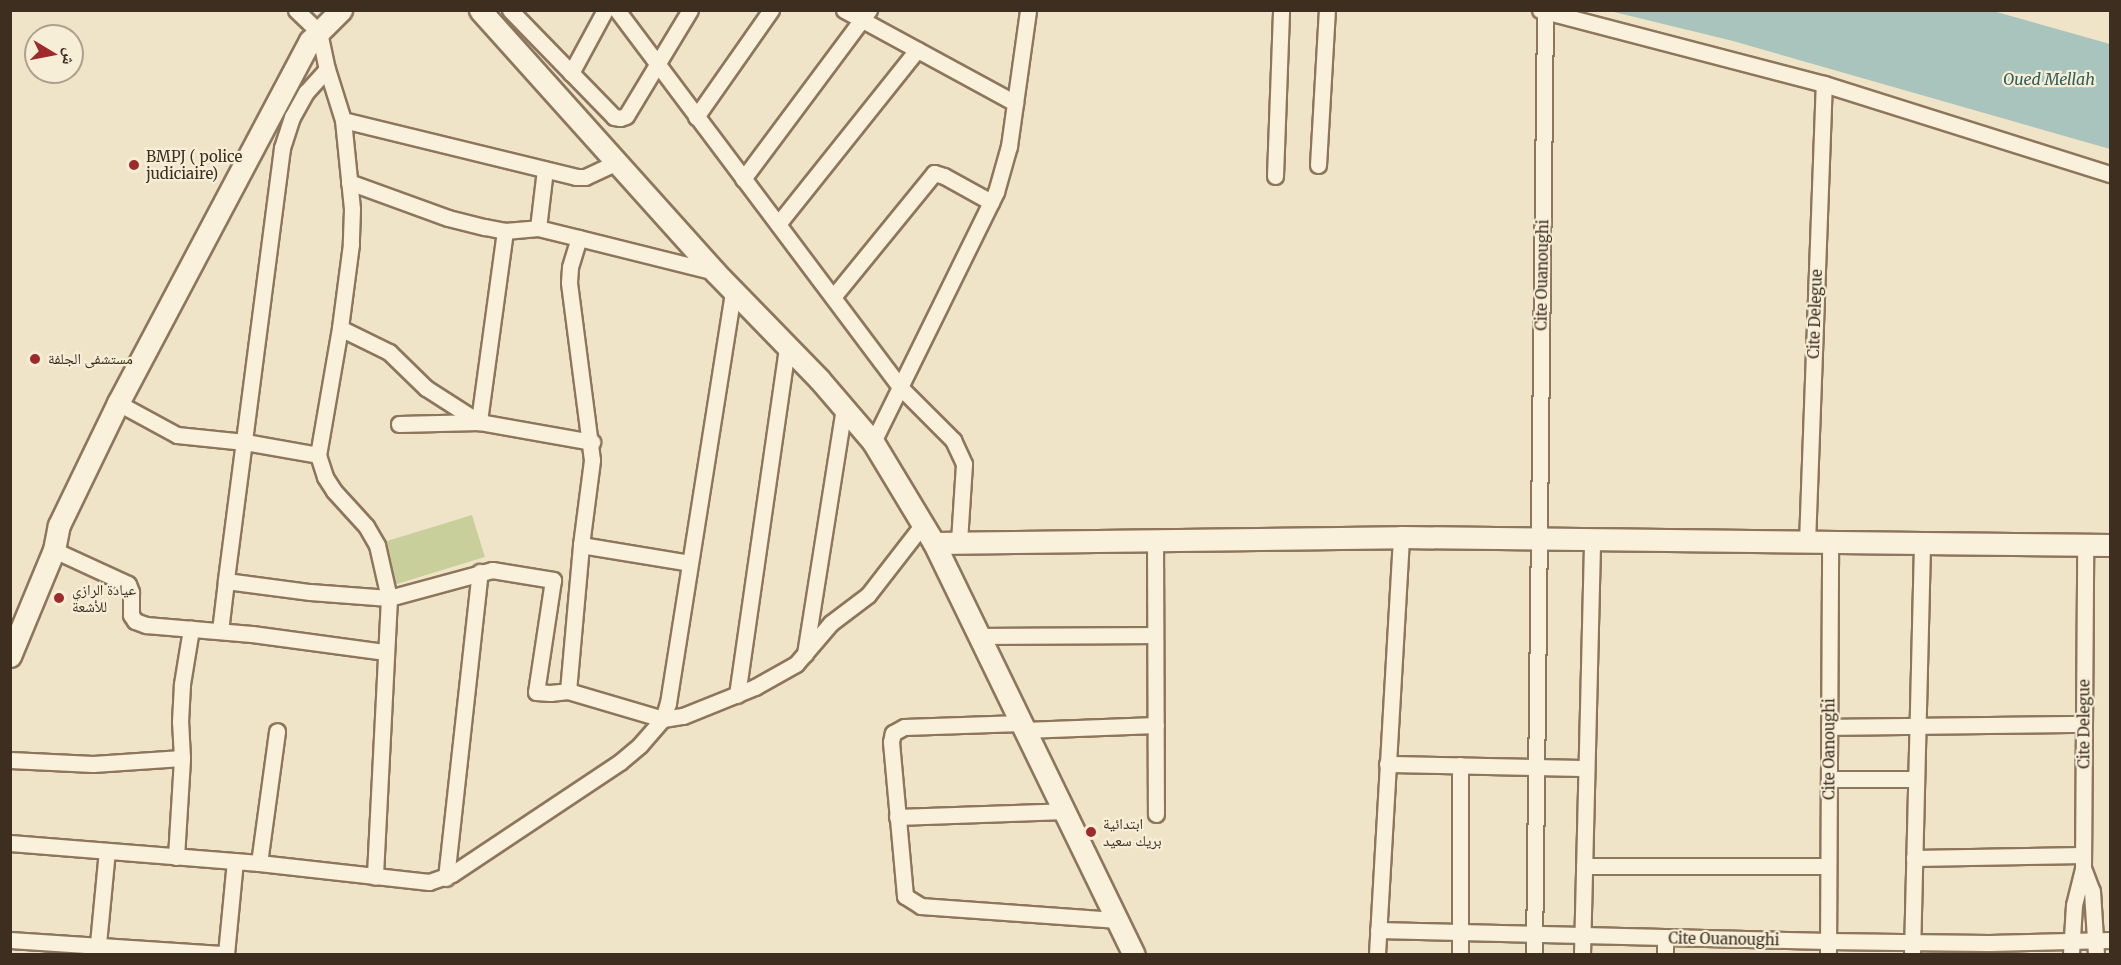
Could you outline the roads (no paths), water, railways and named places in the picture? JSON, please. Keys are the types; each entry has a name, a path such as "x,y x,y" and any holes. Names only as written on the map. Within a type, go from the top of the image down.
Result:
{"street":[{"path":"296,10 314,37 343,120 349,182 351,244 340,328 318,455 325,477 334,491 366,526 377,545 389,598 375,877"},
{"path":"10,656 54,550 59,525 118,403 314,37 340,10"},
{"path":"480,10 715,272 844,408 873,442 933,543 1134,954"},
{"path":"510,10 614,117 620,118 626,116 690,10"},
{"path":"571,73 605,10"},
{"path":"617,10 901,388 953,440 964,464 965,481 958,541"},
{"path":"696,117 771,10"},
{"path":"844,10 865,15 917,50 1015,103"},
{"path":"873,442 991,202 1006,161 1028,10"},
{"path":"1275,176 1281,10"},
{"path":"1318,165 1327,10"},
{"path":"1543,11 1824,84 2110,174"},
{"name":"Cite Ouanoughi","path":"1534,954 1538,767 1543,11"},
{"path":"743,179 865,15"},
{"path":"777,224 917,50"},
{"path":"220,631 282,148 292,117 306,92 327,69"},
{"name":"Cite Delegue","path":"1807,543 1824,84"},
{"path":"343,120 585,177 616,162"},
{"path":"538,228 545,169"},
{"path":"834,297 934,173 944,176 991,202"},
{"path":"349,182 448,218 505,231 538,228 715,272"},
{"path":"479,422 505,231"},
{"path":"568,691 576,585 592,460 592,442 569,282 570,267 579,238"},
{"path":"10,843 259,863 429,882 446,878 620,762 640,745 663,719 673,682 733,291"},
{"path":"340,328 389,352 426,388 479,422"},
{"path":"737,694 787,347"},
{"path":"118,403 177,435 245,442 318,455"},
{"path":"805,654 844,408"},
{"path":"399,424 479,422 592,442"},
{"path":"553,580 536,692 568,691 663,719 683,716 789,669 831,623 868,595 923,524"},
{"path":"1377,954 1401,537"},
{"path":"933,543 1401,537 2110,545"},
{"path":"1155,540 1156,814"},
{"path":"1582,954 1592,540"},
{"name":"Cite Oanoughi","path":"1828,947 1830,543"},
{"path":"1912,948 1922,544"},
{"path":"581,545 690,563"},
{"name":"Cite Delegue","path":"2083,861 2085,545"},
{"path":"54,550 128,584 131,592 131,615 135,621 146,625 220,631 387,652"},
{"path":"226,580 310,592 389,598 480,572 506,570 576,585"},
{"path":"446,878 480,572"},
{"path":"176,857 182,758 180,722 182,684 191,629"},
{"path":"980,636 1155,635"},
{"path":"1829,727 1917,724 2084,724"},
{"path":"1118,920 921,906 911,902 905,896 902,883 891,742 897,729 1156,725"},
{"path":"259,863 277,730"},
{"path":"10,760 93,764 182,758"},
{"path":"1387,764 1586,768"},
{"path":"1460,765 1460,954"},
{"path":"1829,778 1916,778"},
{"path":"897,817 1065,811"},
{"path":"98,950 106,851"},
{"path":"1914,858 2083,861"},
{"path":"226,954 235,861"},
{"path":"2071,954 2070,939 2074,905 2083,861"},
{"path":"2083,861 2092,891 2101,944"},
{"path":"1584,866 1828,866"},
{"name":"Cite Ouanoughi","path":"1378,930 1665,937 1750,947 1989,949 2070,939 2101,944"},
{"path":"1665,937 1665,954"},
{"path":"10,940 98,950 222,954"}],"water":[{"name":"Oued Mellah","path":"1610,11 1993,11 2110,44 2110,149 1733,41"}],"place":[{"name":"BMPJ ( police judiciaire)","path":"134,165"},
{"name":"مستشفى الجلفة","path":"35,359"},
{"name":"عيادة الرازي للأشعة","path":"59,598"},
{"name":"ابتدائية بريك سعيد","path":"1091,832"}]}
